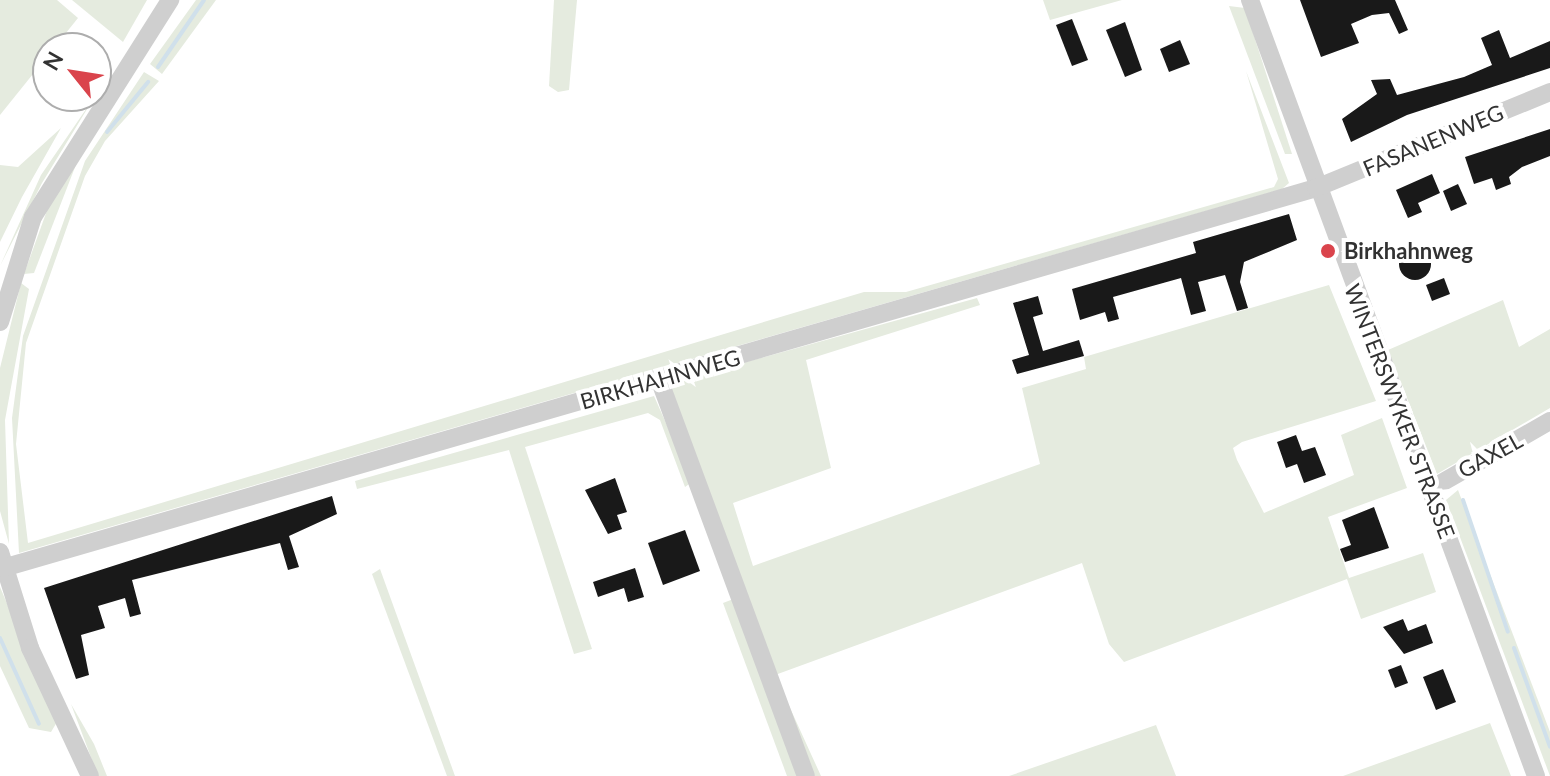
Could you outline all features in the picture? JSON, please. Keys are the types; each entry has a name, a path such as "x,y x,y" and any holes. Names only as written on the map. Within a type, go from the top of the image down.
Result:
{"street":[{"path":"0,320 33,217 170,0"},
{"name":"WINTERSWYKER STRASSE","path":"1250,0 1316,188 1536,776"},
{"name":"FASANENWEG","path":"1316,188 1550,92"},
{"name":"BIRKHAHNWEG","path":"2,560 659,379 1316,188"},
{"path":"659,379 806,776"},
{"name":"GAXEL","path":"1429,490 1550,421"},
{"path":"2,560 30,648 90,776"}],"shaded area":[{"path":"0,0 57,0 78,18 67,32 32,32 32,75 0,115"},
{"path":"72,0 147,0 123,42"},
{"path":"196,0 216,0 162,74 150,64"},
{"path":"554,0 577,0 569,90 558,92 549,86"},
{"path":"1043,0 1122,0 1050,20"},
{"path":"1229,6 1245,8 1292,154 1285,154"},
{"path":"1246,71 1289,183 1282,189 19,553 12,418 23,336 85,161 144,72 159,81 105,141 85,176 26,343 16,444 28,543 864,292 906,292 1274,187 1278,179"},
{"path":"85,112 42,183 0,266 41,175"},
{"path":"61,128 0,242 0,165 18,167"},
{"path":"77,162 34,273 24,274 49,205"},
{"path":"21,283 29,289 5,420 9,544 0,511 0,368"},
{"path":"1329,285 1376,401 1242,442 1233,448 1237,460 1264,513 1354,475 1341,435 1382,418 1407,488 1328,517 1349,578 1423,553 1436,592 1361,619 1347,579 1124,662 1109,644 1082,563 775,675 821,776 808,776 667,384 977,298 980,305 806,360 831,468 733,503 753,566 1040,464 1022,388 1086,369 1084,357"},
{"path":"1503,300 1519,347 1550,329 1550,408 1437,474 1388,350"},
{"path":"654,396 692,482 685,487 660,420 648,413 525,447 592,649 574,654 509,450 357,489 355,481"},
{"path":"1458,490 1550,732 1550,776 1446,500"},
{"path":"380,569 455,776 447,776 372,574"},
{"path":"0,587 57,722 51,732 29,728 0,666"},
{"path":"736,598 801,776 787,776 723,603"},
{"path":"71,704 94,744 107,776 98,776"},
{"path":"1490,723 1511,776 1343,776 1410,752"},
{"path":"1156,725 1176,776 1009,776"}],"building":[{"path":"1300,0 1395,0 1408,30 1399,34 1389,13 1372,15 1351,24 1359,43 1321,57"},
{"path":"1072,19 1088,60 1072,66 1056,25"},
{"path":"1125,22 1142,70 1125,77 1106,30"},
{"path":"1499,30 1510,58 1550,41 1550,68 1407,115 1351,142 1342,119 1377,94 1371,80 1390,79 1397,95 1464,77 1492,65 1481,38"},
{"path":"1180,40 1190,64 1169,72 1160,49"},
{"path":"1550,129 1550,156 1522,167 1509,177 1511,184 1496,190 1492,178 1474,184 1465,157"},
{"path":"1432,174 1440,193 1418,203 1422,212 1408,218 1396,190"},
{"path":"1458,184 1467,204 1451,211 1443,191"},
{"path":"1289,214 1297,240 1244,262 1240,282 1248,308 1237,311 1225,275 1198,282 1206,311 1191,315 1181,278 1113,297 1119,319 1108,322 1105,312 1080,320 1072,289 1196,253 1193,242"},
{"path":"1415,248 1426,253 1431,264 1426,275 1415,280 1404,275 1399,264 1404,253"},
{"path":"1444,278 1450,294 1432,301 1426,285"},
{"path":"1038,296 1043,314 1033,317 1043,351 1079,340 1084,356 1017,374 1012,360 1029,355 1013,303"},
{"path":"1296,435 1302,451 1315,447 1326,475 1304,483 1297,464 1286,468 1277,442"},
{"path":"615,478 627,512 617,515 622,529 608,534 585,490"},
{"path":"332,496 337,514 289,536 299,567 288,570 280,543 132,580 141,614 130,617 125,598 98,606 105,628 81,635 89,675 76,679 44,588"},
{"path":"1374,507 1389,548 1345,562 1340,549 1351,545 1342,520"},
{"path":"685,530 700,571 663,585 648,543"},
{"path":"635,568 644,597 628,602 624,588 598,597 593,582"},
{"path":"1403,619 1408,631 1426,624 1433,643 1404,654 1383,627"},
{"path":"1401,665 1408,683 1395,688 1388,670"},
{"path":"1443,669 1456,702 1436,710 1423,677"}],"waterway":[{"path":"158,67 204,0"},
{"path":"107,132 148,82"},
{"path":"1463,500 1508,632"},
{"path":"0,638 39,724"},
{"path":"1514,648 1550,747"}],"place":[{"name":"Birkhahnweg","path":"1328,251"}]}
